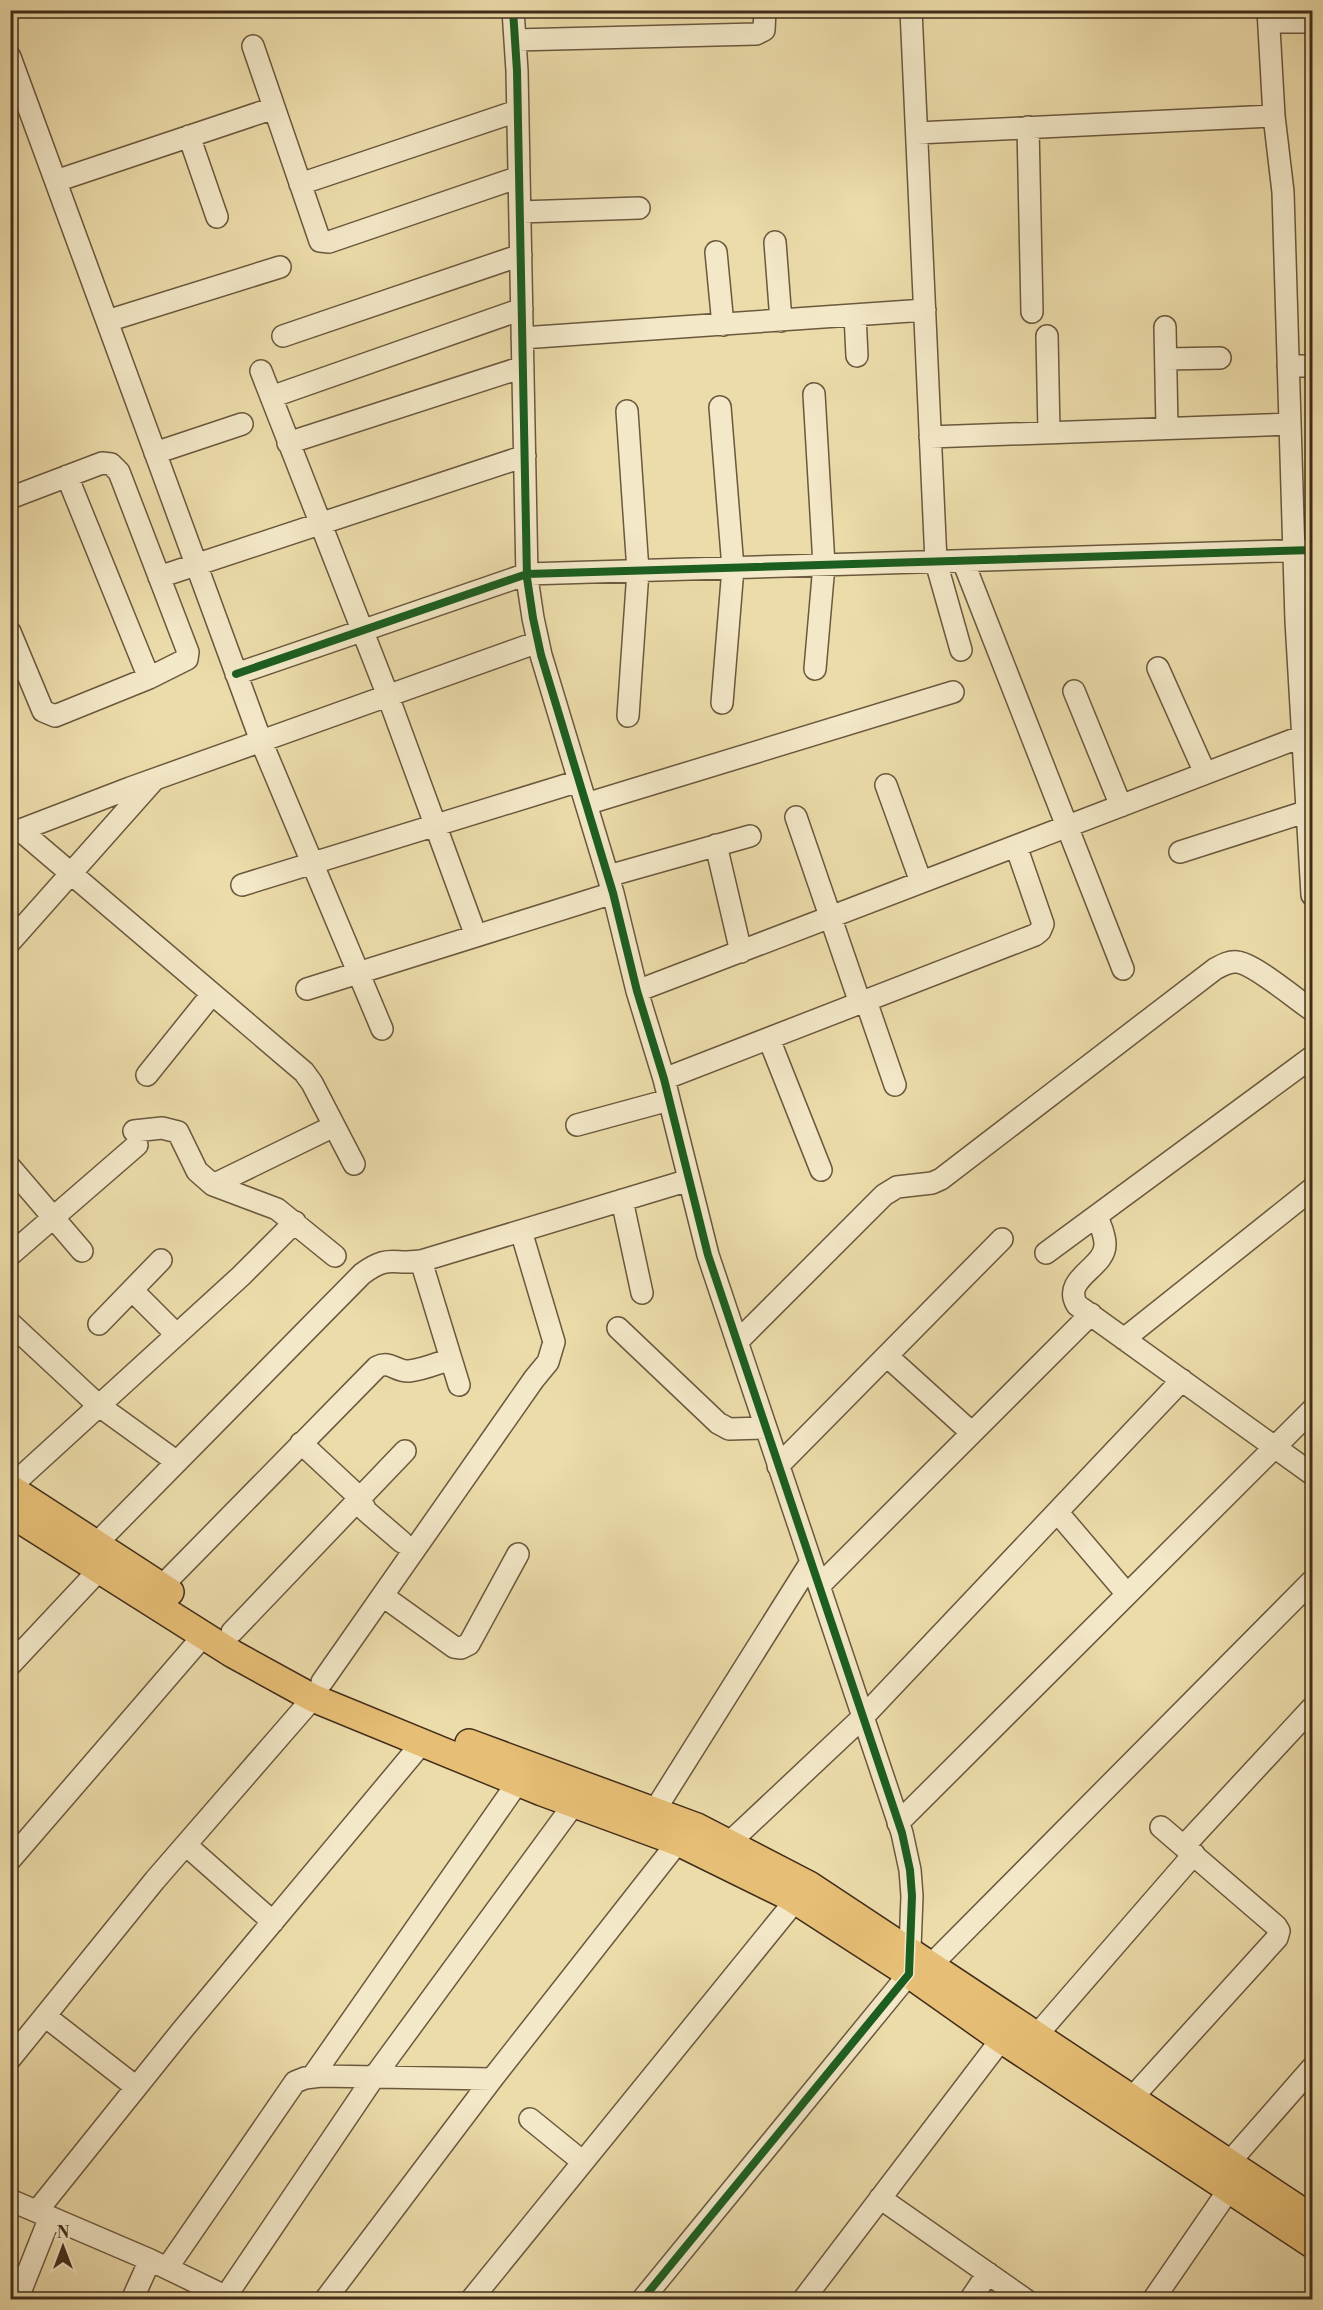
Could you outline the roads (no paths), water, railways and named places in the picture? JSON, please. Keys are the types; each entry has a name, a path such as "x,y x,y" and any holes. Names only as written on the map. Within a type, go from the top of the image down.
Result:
{"main road":[{"path":"10,1487 94,1558 233,1654 317,1690 422,1743 574,1804 678,1842 795,1900 917,1967"},
{"path":"10,1513 94,1558 161,1587 317,1690 655,1810 729,1843 809,1885 917,1967 1017,2032 1224,2176 1309,2209"},
{"path":"1017,2032 1131,2099 1224,2176 1312,2244"}],"street":[{"path":"513,10 518,111 527,574 538,642 610,884 637,991 667,1089 708,1255 898,1823 910,1870 917,1967"},
{"path":"515,40 756,34 764,30 765,10"},
{"path":"911,10 936,562 961,650"},
{"path":"1312,22 1268,16 1274,116 1283,192 1290,424 1303,550 1305,636 1303,736 1312,895"},
{"path":"253,46 318,237 324,242 519,177"},
{"path":"10,57 18,103 56,181 261,741 382,1029"},
{"path":"56,181 274,108"},
{"path":"300,184 518,111"},
{"path":"917,133 1274,116"},
{"path":"1028,127 1032,312"},
{"path":"189,136 217,217"},
{"path":"520,212 639,208"},
{"path":"775,242 781,321"},
{"path":"716,252 723,324"},
{"path":"283,336 521,255"},
{"path":"107,321 280,267"},
{"path":"271,397 522,309"},
{"path":"522,338 925,310"},
{"path":"855,315 857,356"},
{"path":"1165,327 1167,428"},
{"path":"1047,336 1049,432"},
{"path":"1166,359 1220,358"},
{"path":"1288,366 1312,366"},
{"path":"288,443 523,367"},
{"path":"261,371 388,696 476,936"},
{"path":"814,394 824,565 815,669"},
{"path":"720,407 734,568 722,703"},
{"path":"627,411 638,571 628,716"},
{"path":"155,453 243,424"},
{"path":"930,437 1290,424"},
{"path":"159,577 525,456"},
{"path":"10,498 102,463 111,464 119,472 188,651 187,659 149,678 64,714 50,715 44,711 10,632"},
{"path":"67,476 149,678"},
{"path":"236,674 527,574 1303,550"},
{"path":"963,561 1123,969"},
{"path":"15,832 154,779 538,642"},
{"path":"1158,668 1205,773"},
{"path":"1074,691 1121,806"},
{"path":"586,804 953,692"},
{"path":"637,991 1303,736"},
{"path":"10,942 154,779"},
{"path":"243,885 579,781"},
{"path":"886,785 921,882"},
{"path":"1180,852 1308,811"},
{"path":"796,817 830,917 895,1085"},
{"path":"15,832 71,874 304,1072 354,1164"},
{"path":"307,989 476,936 716,845 750,836"},
{"path":"716,845 741,952"},
{"path":"577,1125 667,1089 769,1039 1041,931 1043,924 1016,846"},
{"path":"737,1342 884,1196 897,1187 932,1183 941,1179 1215,969 1226,963 1238,961 1254,969 1312,1010"},
{"path":"147,1075 212,994"},
{"path":"769,1039 820,1170"},
{"path":"1046,1253 1312,1057"},
{"path":"213,1185 334,1125"},
{"path":"10,1255 136,1138 162,1128 178,1132 197,1171 213,1185 276,1209 335,1256"},
{"path":"10,1167 82,1251"},
{"path":"10,1665 94,1558 177,1462 362,1274 376,1264 387,1260 421,1261 689,1180"},
{"path":"1124,1338 1312,1189"},
{"path":"622,1200 642,1293"},
{"path":"1097,1216 1106,1245 1103,1256 1075,1284 1073,1298 1077,1305 1312,1474"},
{"path":"10,1487 241,1276 295,1222"},
{"path":"10,2059 317,1690 548,1362 554,1342 521,1231"},
{"path":"778,1466 1002,1239"},
{"path":"99,1324 160,1260"},
{"path":"421,1261 459,1385"},
{"path":"132,1290 176,1334"},
{"path":"819,1586 1091,1314"},
{"path":"10,1323 98,1405 177,1462"},
{"path":"618,1328 718,1423 729,1429 765,1428"},
{"path":"886,1356 972,1433"},
{"path":"161,1587 377,1367 389,1364 407,1372 451,1359"},
{"path":"729,1843 863,1718 1182,1380"},
{"path":"898,1823 1312,1410"},
{"path":"301,1443 360,1498 366,1510 402,1542"},
{"path":"232,1632 405,1451"},
{"path":"1058,1513 1127,1594"},
{"path":"382,1596 454,1647 461,1648 469,1644 518,1554"},
{"path":"655,1810 811,1562"},
{"path":"642,2300 917,1967 1312,1581"},
{"path":"10,1860 204,1635"},
{"path":"803,2300 880,2199 1017,2032 1189,1850 1312,1708"},
{"path":"17,2300 43,2214 136,2087 422,1743"},
{"path":"312,2077 518,1782"},
{"path":"10,2200 158,2264 229,2298 374,2077 574,1804"},
{"path":"1131,2099 1277,1938 1279,1931 1161,1827"},
{"path":"325,2300 492,2079 678,1842"},
{"path":"186,1845 273,1922"},
{"path":"471,2300 795,1900"},
{"path":"45,2016 136,2087"},
{"path":"1153,2300 1224,2176 1312,2068"},
{"path":"132,2300 295,2082 312,2077 492,2079"},
{"path":"530,2119 583,2162"},
{"path":"880,2199 1026,2300"},
{"path":"970,2300 988,2273"}]}
